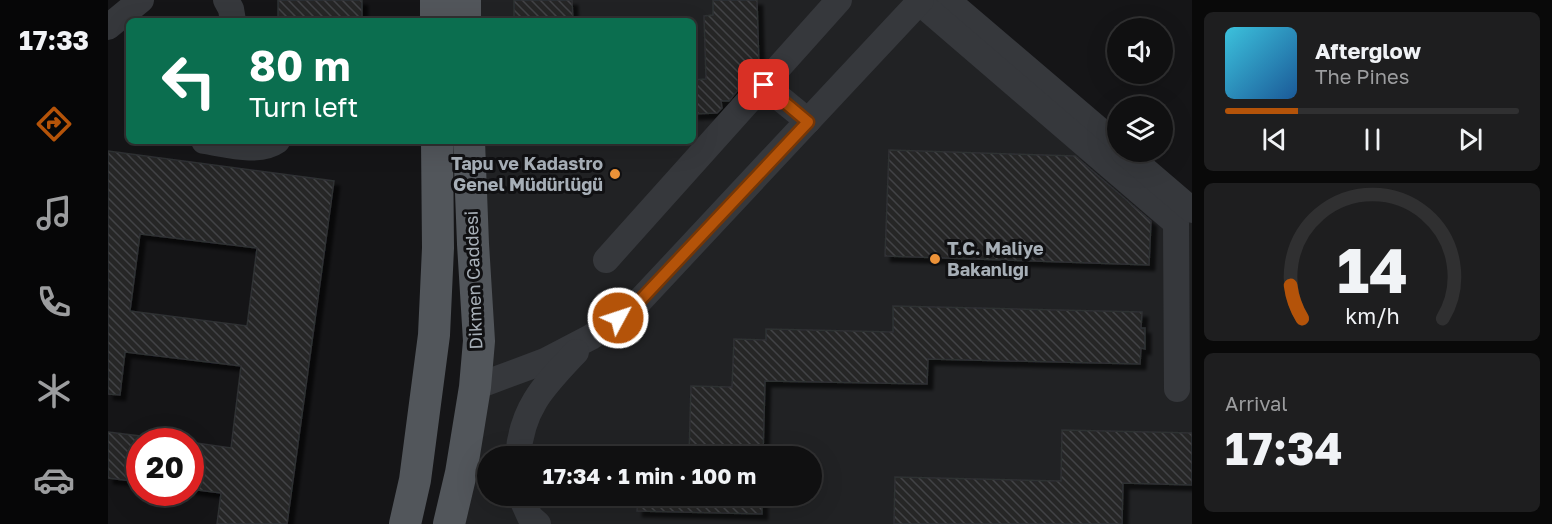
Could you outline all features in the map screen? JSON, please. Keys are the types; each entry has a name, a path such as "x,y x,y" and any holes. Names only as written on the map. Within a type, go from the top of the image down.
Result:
{"main road":[{"path":"436,0 436,18"},
{"path":"465,0 465,18"},
{"name":"Dikmen Caddesi","path":"405,524 415,480 434,335 438,248 437,144"},
{"name":"Dikmen Caddesi","path":"449,524 461,473 475,387 479,341 469,144"},
{"path":"434,335 479,341"},
{"path":"428,378 475,387"}],"lane":[{"path":"108,27 141,0"},
{"path":"226,0 232,18"},
{"path":"606,260 839,0"},
{"path":"947,0 1107,137"},
{"path":"475,387 545,361 591,337 632,309 920,1 1176,223 1177,389"},
{"path":"764,85 808,122"},
{"path":"225,144 246,147 273,144"},
{"path":"1136,162 1192,210"},
{"path":"519,446 527,412 547,383 591,337"},
{"path":"525,506 530,518 538,524"}],"shaded area":[{"name":"T.C. Maliye Bakanlığı","path":"465,0 947,0 1107,137 1107,162 1136,162 1192,210 1192,524 449,524 461,473 469,144 696,144 696,18 465,18"}],"building":[{"path":"278,0 362,0 362,18 278,18"},
{"path":"514,0 572,0 573,18 514,18"},
{"path":"713,0 757,0 759,67 754,72 742,73 743,81 738,81 738,90 729,101 721,101 722,108 717,113 696,114 696,80 706,79 704,16 713,15"},
{"path":"889,150 1075,156 1151,221 1149,265 885,256"},
{"path":"108,151 334,181 287,524 217,524 221,493 204,491 204,444 231,448 241,366 125,352 120,395 108,394","holes":["140,234 257,248 247,326 130,311"]},
{"path":"893,306 1142,312 1141,328 1145,328 1145,349 1141,348 1140,364 928,359 927,384 765,381 763,446 689,446 691,386 732,387 734,339 766,340 766,329 893,332"},
{"path":"1062,430 1192,433 1192,485 1123,483 1122,524 894,524 895,477 1061,481"},
{"path":"108,432 126,434 126,480 108,478"},
{"path":"637,506 762,506 762,514 637,511"}],"place":[{"name":"Tapu ve Kadastro Genel Müdürlüğü","path":"615,174"},
{"name":"T.C. Maliye Bakanlığı","path":"935,259"}],"route":[{"path":"618,318 632,309 808,122 764,85"}]}
